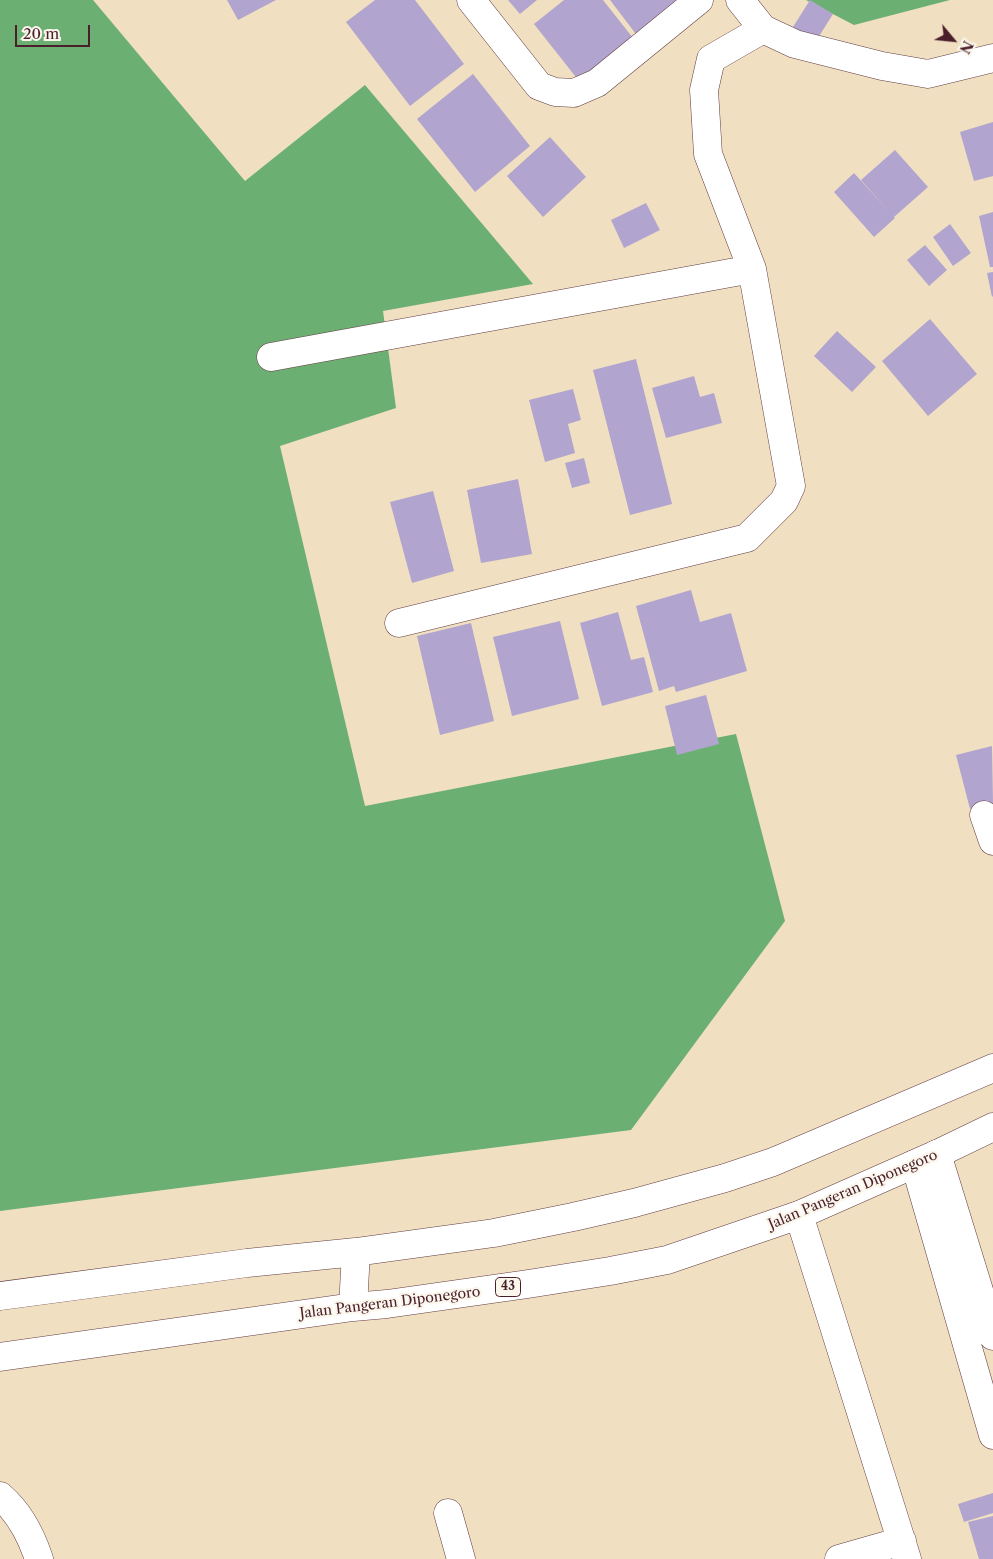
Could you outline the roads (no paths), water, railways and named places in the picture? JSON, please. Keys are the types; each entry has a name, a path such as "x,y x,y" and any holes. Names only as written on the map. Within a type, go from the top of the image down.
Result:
{"main road":[{"path":"471,0 538,86 555,92 574,93 597,83 699,0"},
{"path":"740,0 763,29 794,44 882,66 928,74 993,58"},
{"path":"399,624 747,538 784,501 791,486 752,269 708,154 704,90 711,59 763,29"},
{"path":"271,357 752,269"},
{"path":"984,815 993,841"},
{"path":"0,1296 494,1233 634,1203 725,1178 773,1162 993,1068"},
{"name":"Jalan Pangeran Diponegoro","path":"0,1357 528,1284 667,1260 799,1215 993,1127"},
{"path":"926,1159 993,1336"},
{"path":"926,1159 993,1435"},
{"path":"799,1215 811,1248 904,1550 839,1559"},
{"path":"353,1307 356,1252"},
{"path":"0,1496 19,1516 39,1559"},
{"path":"448,1513 461,1559"}]}
